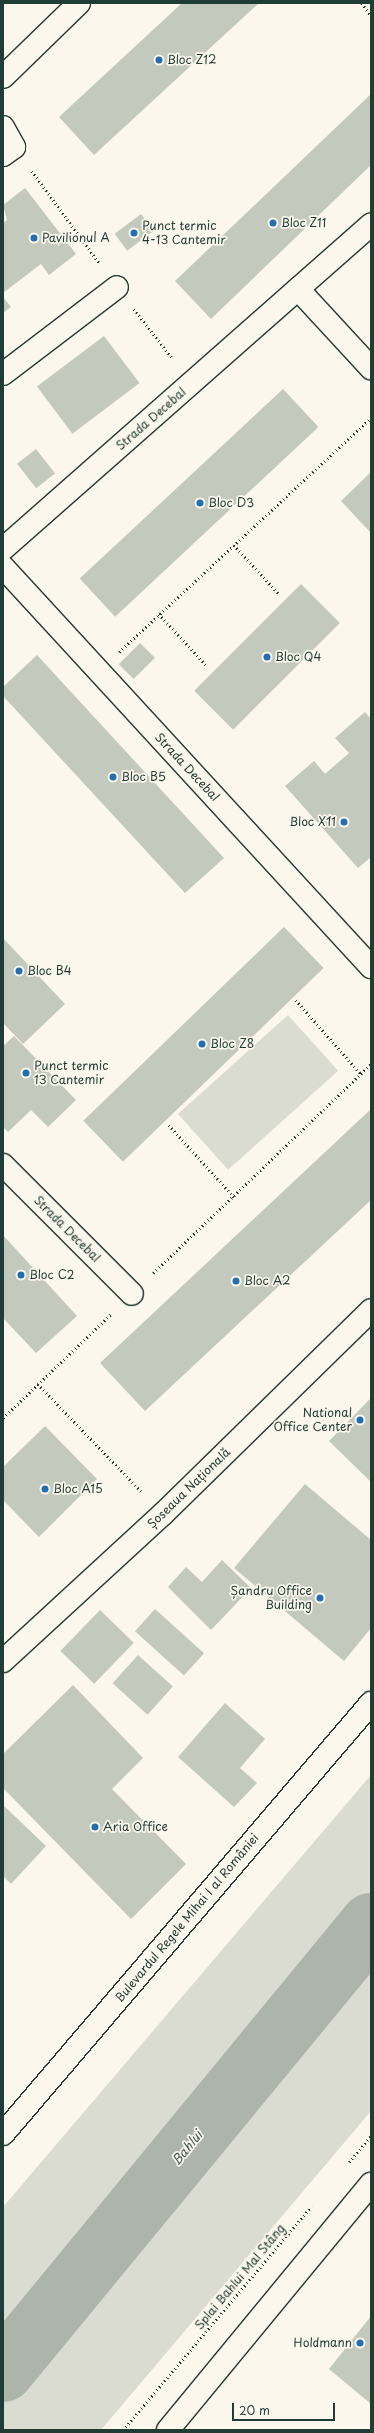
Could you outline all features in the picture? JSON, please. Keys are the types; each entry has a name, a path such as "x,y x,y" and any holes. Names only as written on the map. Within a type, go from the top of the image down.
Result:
{"street":[{"path":"3,77 78,3"},
{"path":"3,127 14,147 3,155"},
{"name":"Strada Decebal","path":"3,549 371,224"},
{"path":"3,374 117,287"},
{"path":"298,289 371,368"},
{"name":"Strada Decebal","path":"3,567 371,967"},
{"name":"Strada Decebal","path":"3,1165 132,1294"},
{"name":"Șoseaua Națională","path":"3,1661 163,1514 371,1310"},
{"name":"Bulevardul Regele Mihai I al României","path":"3,2134 371,1703"},
{"path":"168,2430 371,2184"}],"path":[{"path":"362,3 371,16"},
{"path":"98,671 371,418"},
{"path":"234,545 279,594"},
{"path":"160,614 207,666"},
{"path":"296,1000 361,1074"},
{"path":"3,1418 371,1064"},
{"path":"169,1125 234,1196"},
{"path":"38,1384 163,1514"},
{"path":"346,2166 371,2136"},
{"name":"Splai Bahlui Mal Stâng","path":"123,2430 315,2202"}],"shaded area":[{"path":"288,1015 338,1071 228,1170 178,1114"},
{"path":"371,1775 371,2111 101,2430 3,2430 3,2207"}],"building":[{"name":"Bloc Z12","path":"182,3 259,3 94,155 59,117"},
{"name":"Bloc Z11","path":"371,94 371,165 211,319 175,281"},
{"name":"Pavilionul A","path":"25,188 76,254 49,275 41,264 3,293 3,223 7,220 3,205"},
{"name":"Punct termic 4-13 Cantemir","path":"141,214 154,231 127,251 115,234"},
{"path":"3,297 11,307 3,313"},
{"path":"104,336 140,383 72,434 37,387"},
{"name":"Bloc D3","path":"283,389 318,427 115,617 80,579"},
{"path":"36,449 55,473 36,488 17,464"},
{"path":"371,472 371,533 341,501"},
{"name":"Bloc Q4","path":"301,584 340,623 233,730 194,691"},
{"path":"140,643 155,658 134,679 119,664"},
{"name":"Bloc B5","path":"37,655 224,858 185,893 3,696 3,687"},
{"name":"Bloc X11","path":"365,712 371,719 371,857 358,868 285,786 314,761 325,774 349,753 335,738"},
{"name":"Bloc Z8","path":"284,927 324,968 123,1162 83,1121"},
{"name":"Bloc B4","path":"3,938 65,1004 23,1044 3,1023"},
{"name":"Punct termic 13 Cantemir","path":"14,1036 76,1100 48,1127 31,1110 8,1132 3,1127 3,1046"},
{"name":"Bloc A2","path":"371,1109 371,1200 145,1411 100,1363"},
{"name":"Bloc C2","path":"3,1235 77,1316 36,1353 3,1318"},
{"name":"National Office Center","path":"371,1398 371,1482 329,1441"},
{"name":"Bloc A15","path":"45,1426 97,1479 39,1537 3,1500 3,1467"},
{"name":"Șandru Office Building","path":"305,1484 371,1540 371,1628 344,1661 234,1568"},
{"path":"222,1560 251,1588 211,1630 168,1587 186,1567 202,1582"},
{"path":"155,1609 204,1653 184,1675 135,1631"},
{"path":"100,1610 134,1643 94,1684 60,1651"},
{"path":"138,1655 173,1686 148,1715 113,1683"},
{"name":"Aria Office","path":"73,1685 143,1758 112,1789 186,1864 131,1919 3,1788 3,1754"},
{"path":"225,1703 265,1739 240,1768 257,1783 234,1807 178,1757"},
{"path":"3,1805 46,1846 11,1884 3,1876"},
{"name":"Holdmann","path":"371,2316 371,2404 329,2369"}],"waterway":[{"name":"Bahlui","path":"3,2371 371,1924"}],"place":[{"name":"Bloc Z12","path":"159,60"},
{"name":"Bloc Z11","path":"273,223"},
{"name":"Punct termic 4-13 Cantemir","path":"134,233"},
{"name":"Pavilionul A","path":"34,238"},
{"name":"Bloc D3","path":"200,503"},
{"name":"Bloc Q4","path":"267,657"},
{"name":"Bloc B5","path":"113,777"},
{"name":"Bloc X11","path":"344,822"},
{"name":"Bloc B4","path":"19,971"},
{"name":"Bloc Z8","path":"202,1044"},
{"name":"Punct termic 13 Cantemir","path":"26,1073"},
{"name":"Bloc C2","path":"21,1275"},
{"name":"Bloc A2","path":"236,1281"},
{"name":"National Office Center","path":"360,1420"},
{"name":"Bloc A15","path":"45,1489"},
{"name":"Șandru Office Building","path":"320,1598"},
{"name":"Aria Office","path":"95,1827"},
{"name":"Holdmann","path":"360,2343"}]}
